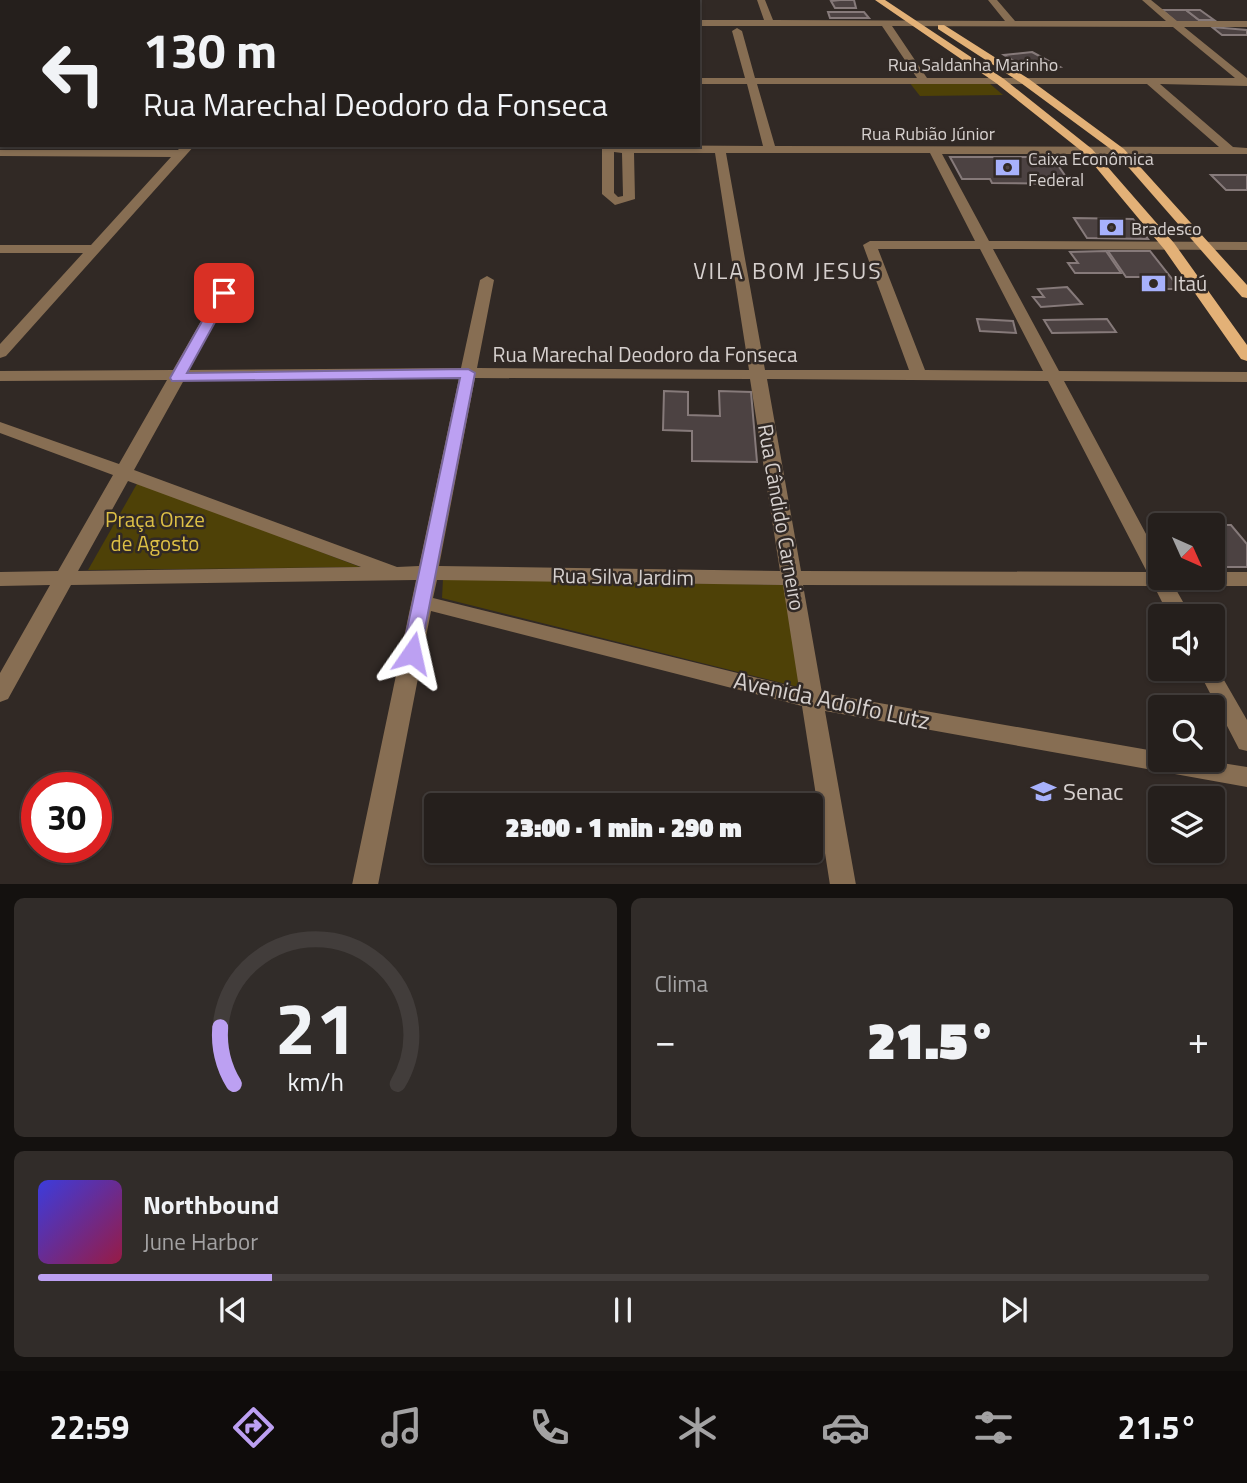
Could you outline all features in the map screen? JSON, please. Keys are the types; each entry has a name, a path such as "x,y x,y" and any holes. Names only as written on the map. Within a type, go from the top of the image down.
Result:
{"main road":[{"path":"879,0 1000,81 1088,150 1169,246 1247,356"},
{"path":"918,12 1025,81 1120,151 1247,294"}],"street":[{"path":"761,0 769,23"},
{"path":"992,0 1012,23"},
{"path":"1146,0 1246,82"},
{"path":"700,23 1247,24"},
{"path":"700,31 804,31 839,23"},
{"path":"885,23 924,81"},
{"path":"737,31 770,150"},
{"name":"Rua Saldanha Marinho","path":"700,81 1246,82"},
{"path":"1150,81 1230,150"},
{"path":"0,153 185,150"},
{"path":"0,353 185,150"},
{"name":"Rua Cândido Carneiro","path":"720,150 843,884"},
{"path":"934,150 1148,555"},
{"name":"Rua Rubião Júnior","path":"608,151 1247,150"},
{"path":"608,151 608,194 615,201 629,199 628,151"},
{"path":"608,176 628,176"},
{"path":"918,374 870,245 1247,246"},
{"path":"0,249 93,249"},
{"path":"365,884 487,280"},
{"path":"0,693 224,293"},
{"name":"Rua Marechal Deodoro da Fonseca","path":"0,376 177,378 468,373 1247,377"},
{"path":"0,427 399,573"},
{"name":"Rua Silva Jardim","path":"0,579 428,573 1148,580"},
{"name":"Rua Silva Jardim","path":"1225,579 1247,579"},
{"name":"Avenida Adolfo Lutz","path":"422,602 812,699 1247,777"},
{"path":"1215,681 1247,742"}],"green space":[{"path":"909,82 989,83 1003,95 920,96"},
{"name":"Praça Onze de Agosto","path":"138,482 360,567 88,570"},
{"path":"443,579 786,585 810,690 442,598"}],"building":[{"path":"854,0 856,8 835,8 831,1"},
{"path":"1162,10 1186,10 1199,20 1216,22 1176,22"},
{"path":"1186,10 1200,10 1214,20 1199,20"},
{"path":"828,12 864,12 869,18 830,18"},
{"path":"1212,27 1247,30 1247,35 1222,35"},
{"path":"1032,52 1060,67 1031,71 1004,55"},
{"name":"Caixa Econômica Federal","path":"950,157 1052,157 1071,184 992,183 990,179 962,179"},
{"name":"Caixa Econômica Federal","path":"1211,175 1247,175 1247,190 1226,190"},
{"name":"Bradesco","path":"1074,218 1133,219 1148,239 1087,238"},
{"path":"1106,251 1121,273 1075,273 1068,263 1078,263 1070,252"},
{"path":"1108,251 1150,251 1180,289 1163,289 1153,277 1126,277"},
{"path":"1067,287 1082,304 1041,307 1033,297 1044,297 1038,289"},
{"path":"977,319 1013,321 1016,333 980,331"},
{"path":"1107,319 1116,332 1052,333 1044,320"},
{"path":"664,391 688,392 688,415 720,416 719,391 751,392 757,462 692,461 692,431 663,430"},
{"path":"1225,525 1231,525 1247,544 1247,567 1225,567"}],"place":[{"name":"Caixa Econômica Federal","path":"1008,168"},
{"name":"Bradesco","path":"1111,228"},
{"name":"Itaú","path":"1153,283"},
{"name":"Senac","path":"1043,791"}],"district":[{"name":"VILA BOM JESUS","path":"788,270"}],"route":[{"path":"224,293 177,378 468,373 412,653"}]}
